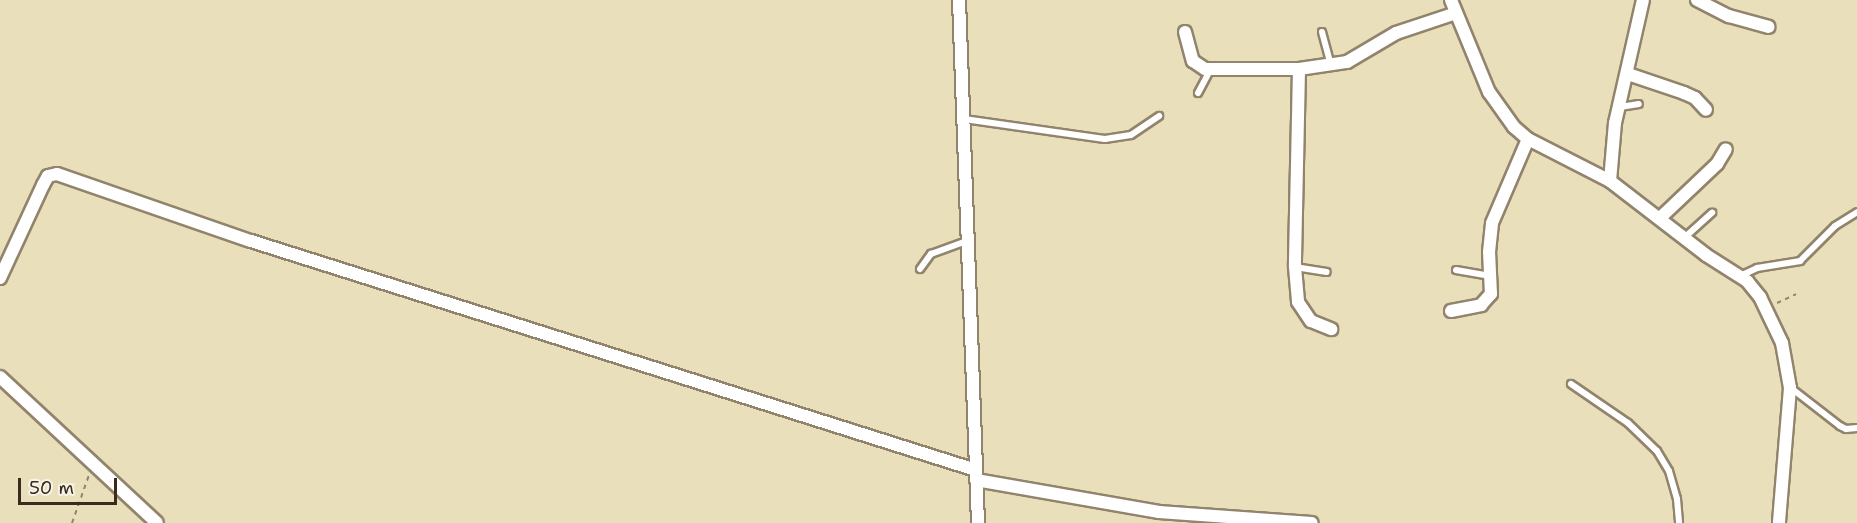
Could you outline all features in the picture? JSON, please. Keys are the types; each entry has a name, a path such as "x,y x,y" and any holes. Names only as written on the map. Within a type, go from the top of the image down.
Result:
{"street":[{"path":"959,0 978,523"},
{"path":"1451,0 1489,92 1514,127 1528,139 1610,181 1684,238 1753,286 1782,343 1790,388 1779,523"},
{"path":"1610,181 1613,139 1643,0"},
{"path":"1698,0 1729,16 1769,27"},
{"path":"1185,32 1193,61 1198,66 1211,69 1299,69 1331,65 1358,58 1374,45 1396,33 1456,13"},
{"path":"1299,69 1294,267 1298,302 1303,313 1317,325 1331,329"},
{"path":"1628,74 1695,98 1706,110"},
{"path":"1451,311 1480,305 1489,299 1489,252 1492,223 1528,139"},
{"path":"1660,218 1718,164 1726,149"},
{"path":"0,278 43,185 48,176 57,174 251,241 976,475 1159,512 1312,523"},
{"path":"0,377 152,521"}],"lane":[{"path":"1322,32 1331,65"},
{"path":"1198,93 1211,69"},
{"path":"1620,107 1639,104"},
{"path":"963,119 1105,140 1131,135 1159,116"},
{"path":"1740,276 1757,268 1800,261 1835,226 1857,212"},
{"path":"1684,238 1712,213"},
{"path":"920,269 931,254 968,241"},
{"path":"1294,267 1327,272"},
{"path":"1456,270 1490,276"},
{"path":"1571,384 1628,423 1657,451 1669,471 1677,499 1679,523"},
{"path":"1790,388 1840,426 1846,429 1857,428"}],"path":[{"path":"1766,308 1796,294"},
{"path":"72,523 94,465"}]}
